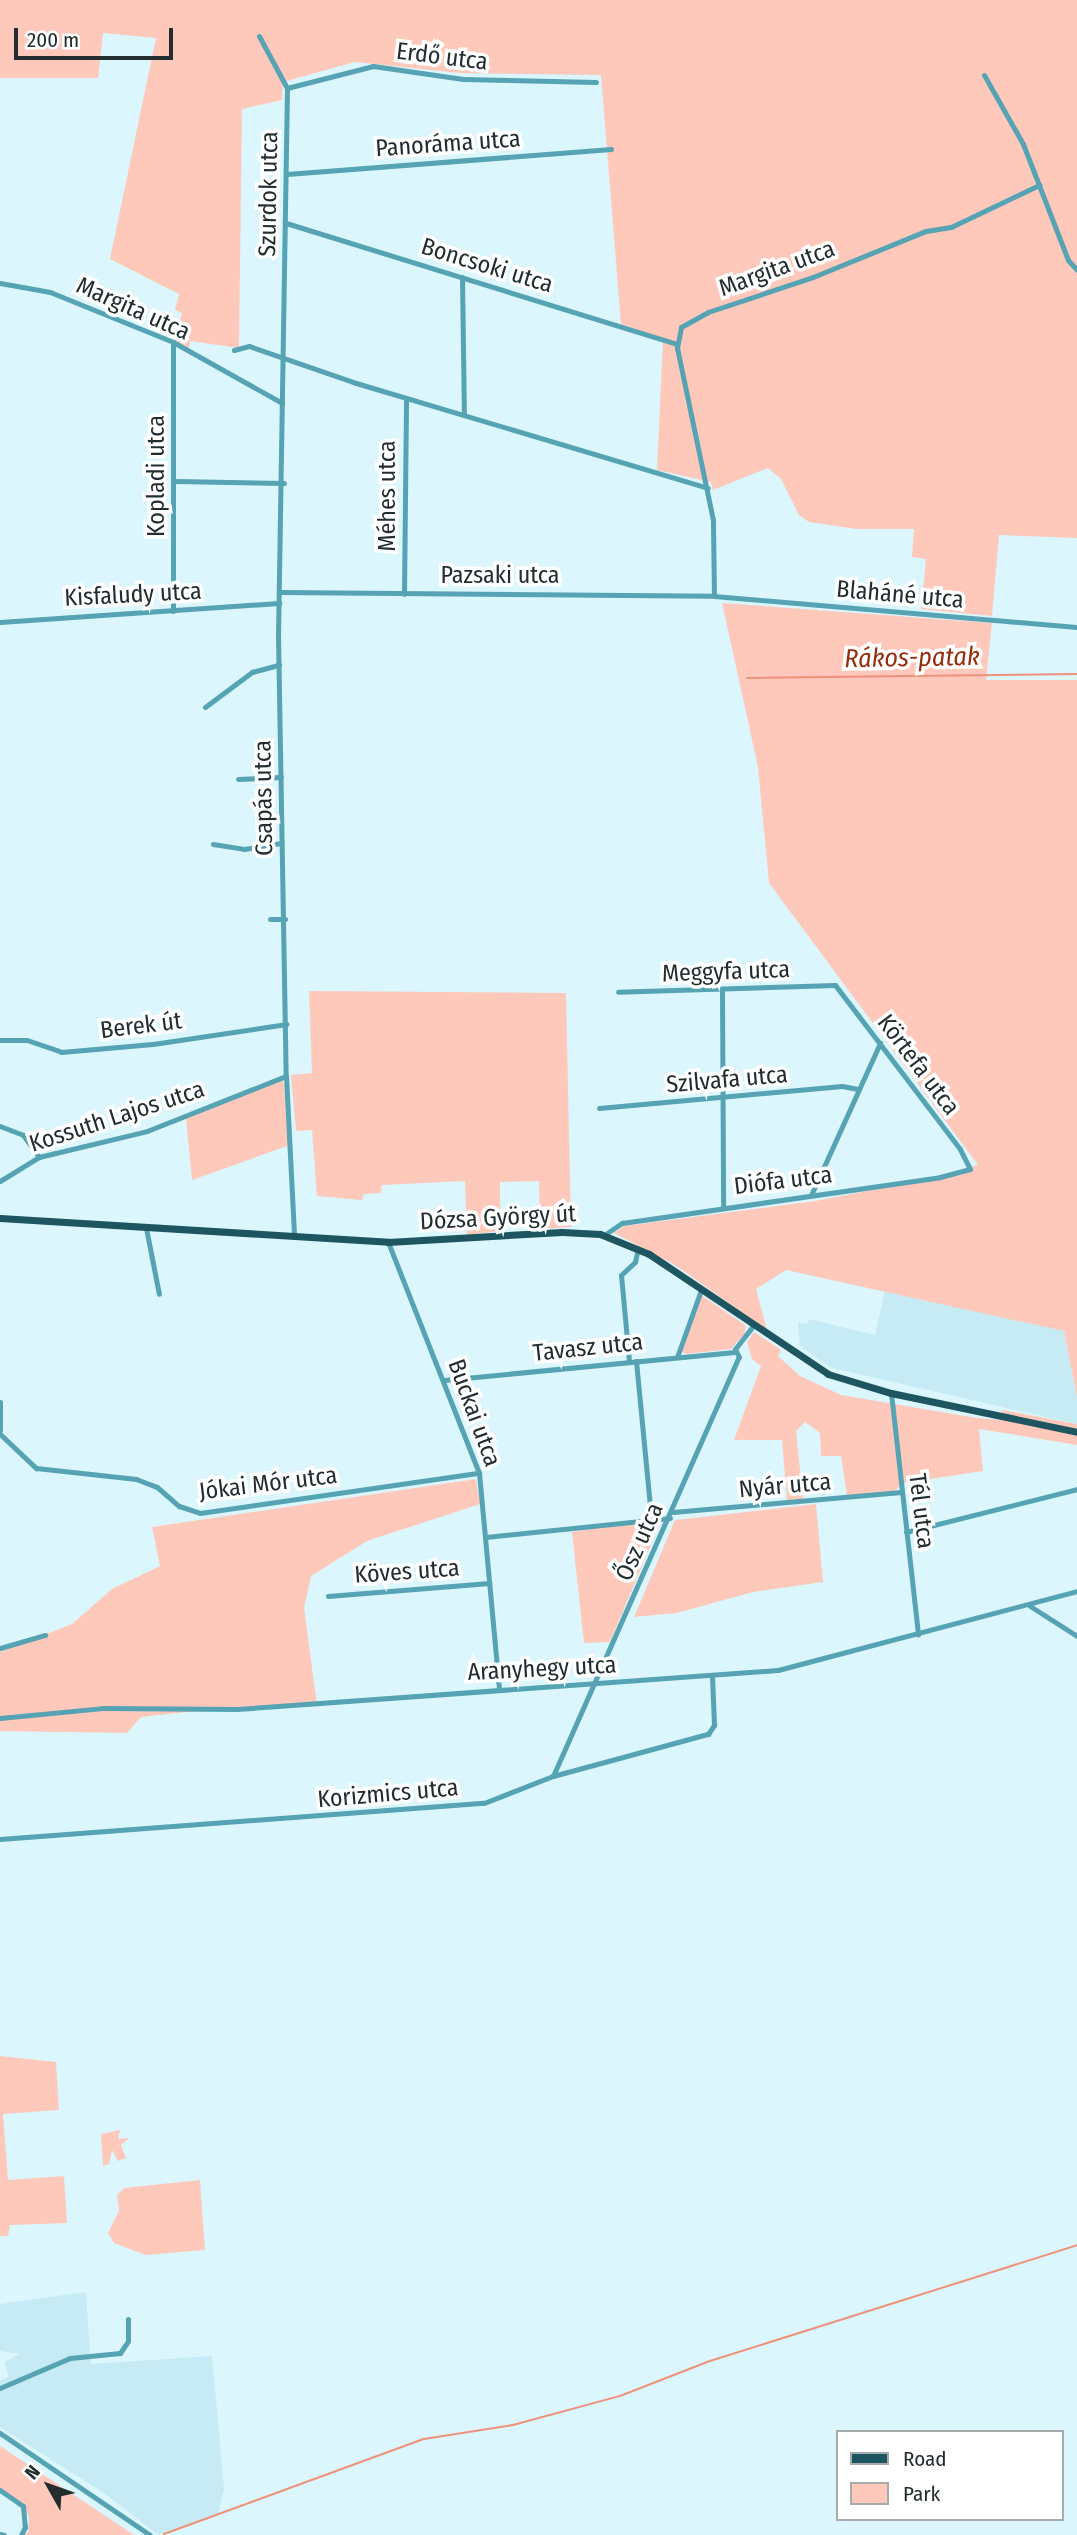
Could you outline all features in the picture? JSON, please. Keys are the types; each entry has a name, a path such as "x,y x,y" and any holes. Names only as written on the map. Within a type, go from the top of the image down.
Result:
{"main road":[{"name":"Dózsa György út","path":"0,1218 388,1242 562,1232 604,1235 638,1248 812,1366 891,1393 1077,1432"}],"street":[{"name":"Szurdok utca","path":"259,36 287,88 284,359"},
{"name":"Erdő utca","path":"287,88 373,66 463,79 596,82"},
{"path":"984,75 1016,131 1076,270"},
{"name":"Panoráma utca","path":"288,174 611,149"},
{"name":"Margita utca","path":"676,344 681,327 702,314 813,277 926,231 951,227 1039,185"},
{"name":"Boncsoki utca","path":"286,223 676,344"},
{"path":"462,277 464,415"},
{"name":"Margita utca","path":"0,283 50,292 173,342 282,403"},
{"name":"Kopladi utca","path":"173,342 173,611"},
{"path":"676,344 708,488 713,520 717,596"},
{"path":"234,350 249,346 406,398 708,488"},
{"name":"Csapás utca","path":"284,359 279,665 286,1076 295,1235"},
{"name":"Méhes utca","path":"404,594 406,398"},
{"path":"175,481 284,483"},
{"name":"Pazsaki utca","path":"280,592 717,596"},
{"name":"Blaháné utca","path":"717,596 1077,627"},
{"name":"Kisfaludy utca","path":"0,622 279,603"},
{"path":"268,604 279,614"},
{"path":"205,708 252,672 279,665"},
{"path":"238,779 281,778"},
{"path":"213,844 244,849 282,843"},
{"path":"270,919 285,919"},
{"name":"Meggyfa utca","path":"618,992 722,991 835,985"},
{"name":"Körtefa utca","path":"835,985 970,1169"},
{"path":"722,991 723,1206"},
{"name":"Berek út","path":"0,1040 27,1040 61,1052 153,1044 287,1024"},
{"path":"812,1193 880,1043"},
{"name":"Kossuth Lajos utca","path":"0,1181 39,1157 147,1131 286,1076"},
{"name":"Szilvafa utca","path":"599,1108 842,1086 858,1089"},
{"path":"0,1126 23,1135 39,1157"},
{"name":"Diófa utca","path":"604,1235 622,1223 812,1193 940,1177 970,1169"},
{"path":"146,1228 159,1294"},
{"name":"Buckai utca","path":"388,1242 479,1473 499,1688"},
{"path":"638,1248 635,1262 621,1275 651,1517"},
{"path":"677,1357 701,1290"},
{"name":"Ősz utca","path":"553,1776 739,1357 735,1352 753,1326"},
{"name":"Tavasz utca","path":"444,1380 735,1352"},
{"name":"Tél utca","path":"891,1393 918,1634"},
{"path":"0,1402 0,1432"},
{"name":"Jókai Mór utca","path":"0,1432 36,1468 136,1479 157,1487 179,1506 200,1513 479,1473"},
{"path":"906,1532 1077,1489"},
{"name":"Nyár utca","path":"486,1537 901,1492"},
{"name":"Köves utca","path":"328,1596 489,1583"},
{"name":"Aranyhegy utca","path":"0,1718 103,1708 237,1709 798,1667 1077,1591"},
{"path":"1030,1605 1077,1636"},
{"path":"0,1648 45,1635"},
{"name":"Korizmics utca","path":"0,1839 484,1803 553,1776 708,1734 714,1725 712,1675"},
{"path":"0,2388 45,2367 125,2348 128,2319"},
{"path":"0,2433 150,2535"},
{"path":"0,2490 23,2506 21,2535"}],"shaded area":[{"path":"885,1290 1064,1331 1077,1397 1077,1424 832,1368 800,1346 798,1322 807,1324 809,1319 875,1335"},
{"path":"86,2292 91,2364 212,2356 224,2489 218,2516 158,2535 104,2493 0,2427 0,2381 9,2376 4,2362 20,2354 0,2351 0,2304"}],"green space":[{"path":"0,0 1077,0 1077,538 999,535 992,616 921,609 926,559 912,557 914,529 856,529 809,522 799,515 781,479 768,468 713,490 711,482 657,470 663,339 621,324 601,75 460,73 355,62 283,82 282,100 242,109 239,348 190,341 189,350 175,340 182,313 175,310 179,294 110,259 156,38 103,33 98,78 0,78"},
{"path":"722,603 992,623 986,680 1077,680 1077,1397 1064,1331 786,1270 756,1289 767,1330 675,1265 614,1233 624,1226 815,1201 940,1177 978,1165 769,883 758,767"},
{"path":"309,991 566,993 571,1227 540,1229 539,1181 500,1182 500,1231 467,1235 465,1181 382,1185 381,1193 364,1194 362,1200 317,1196 312,1130 296,1131 291,1075 312,1073"},
{"path":"283,1078 290,1145 192,1180 186,1118"},
{"path":"701,1295 745,1325 745,1333 731,1349 686,1354 680,1350"},
{"path":"754,1332 781,1350 778,1356 800,1376 841,1395 977,1418 1000,1420 1002,1410 1077,1424 1077,1445 979,1429 983,1471 904,1483 893,1492 847,1496 841,1456 821,1456 820,1433 805,1422 796,1431 803,1499 787,1500 782,1440 734,1440 761,1366 752,1359 747,1342"},
{"path":"476,1479 480,1504 367,1541 311,1576 304,1608 317,1705 232,1707 141,1717 127,1733 0,1731 0,1652 72,1624 112,1589 160,1566 152,1527"},
{"path":"816,1504 823,1582 753,1592 677,1613 634,1617 675,1520"},
{"path":"642,1521 661,1521 610,1642 584,1643 572,1532"},
{"path":"0,2056 56,2062 59,2110 3,2114 8,2180 64,2176 67,2223 10,2225 8,2236 0,2236"},
{"path":"120,2130 118,2139 129,2138 121,2145 126,2158 118,2161 112,2150 109,2164 103,2166 101,2134"},
{"path":"200,2180 205,2250 146,2255 114,2243 108,2233 119,2211 117,2195 124,2188"},
{"path":"0,2446 134,2535 24,2535 28,2532 29,2517 23,2504 0,2491"}],"waterway":[{"name":"Rákos-patak","path":"747,678 1077,674"},
{"path":"164,2534 424,2439 513,2425 620,2396 710,2361 1077,2245"}]}
